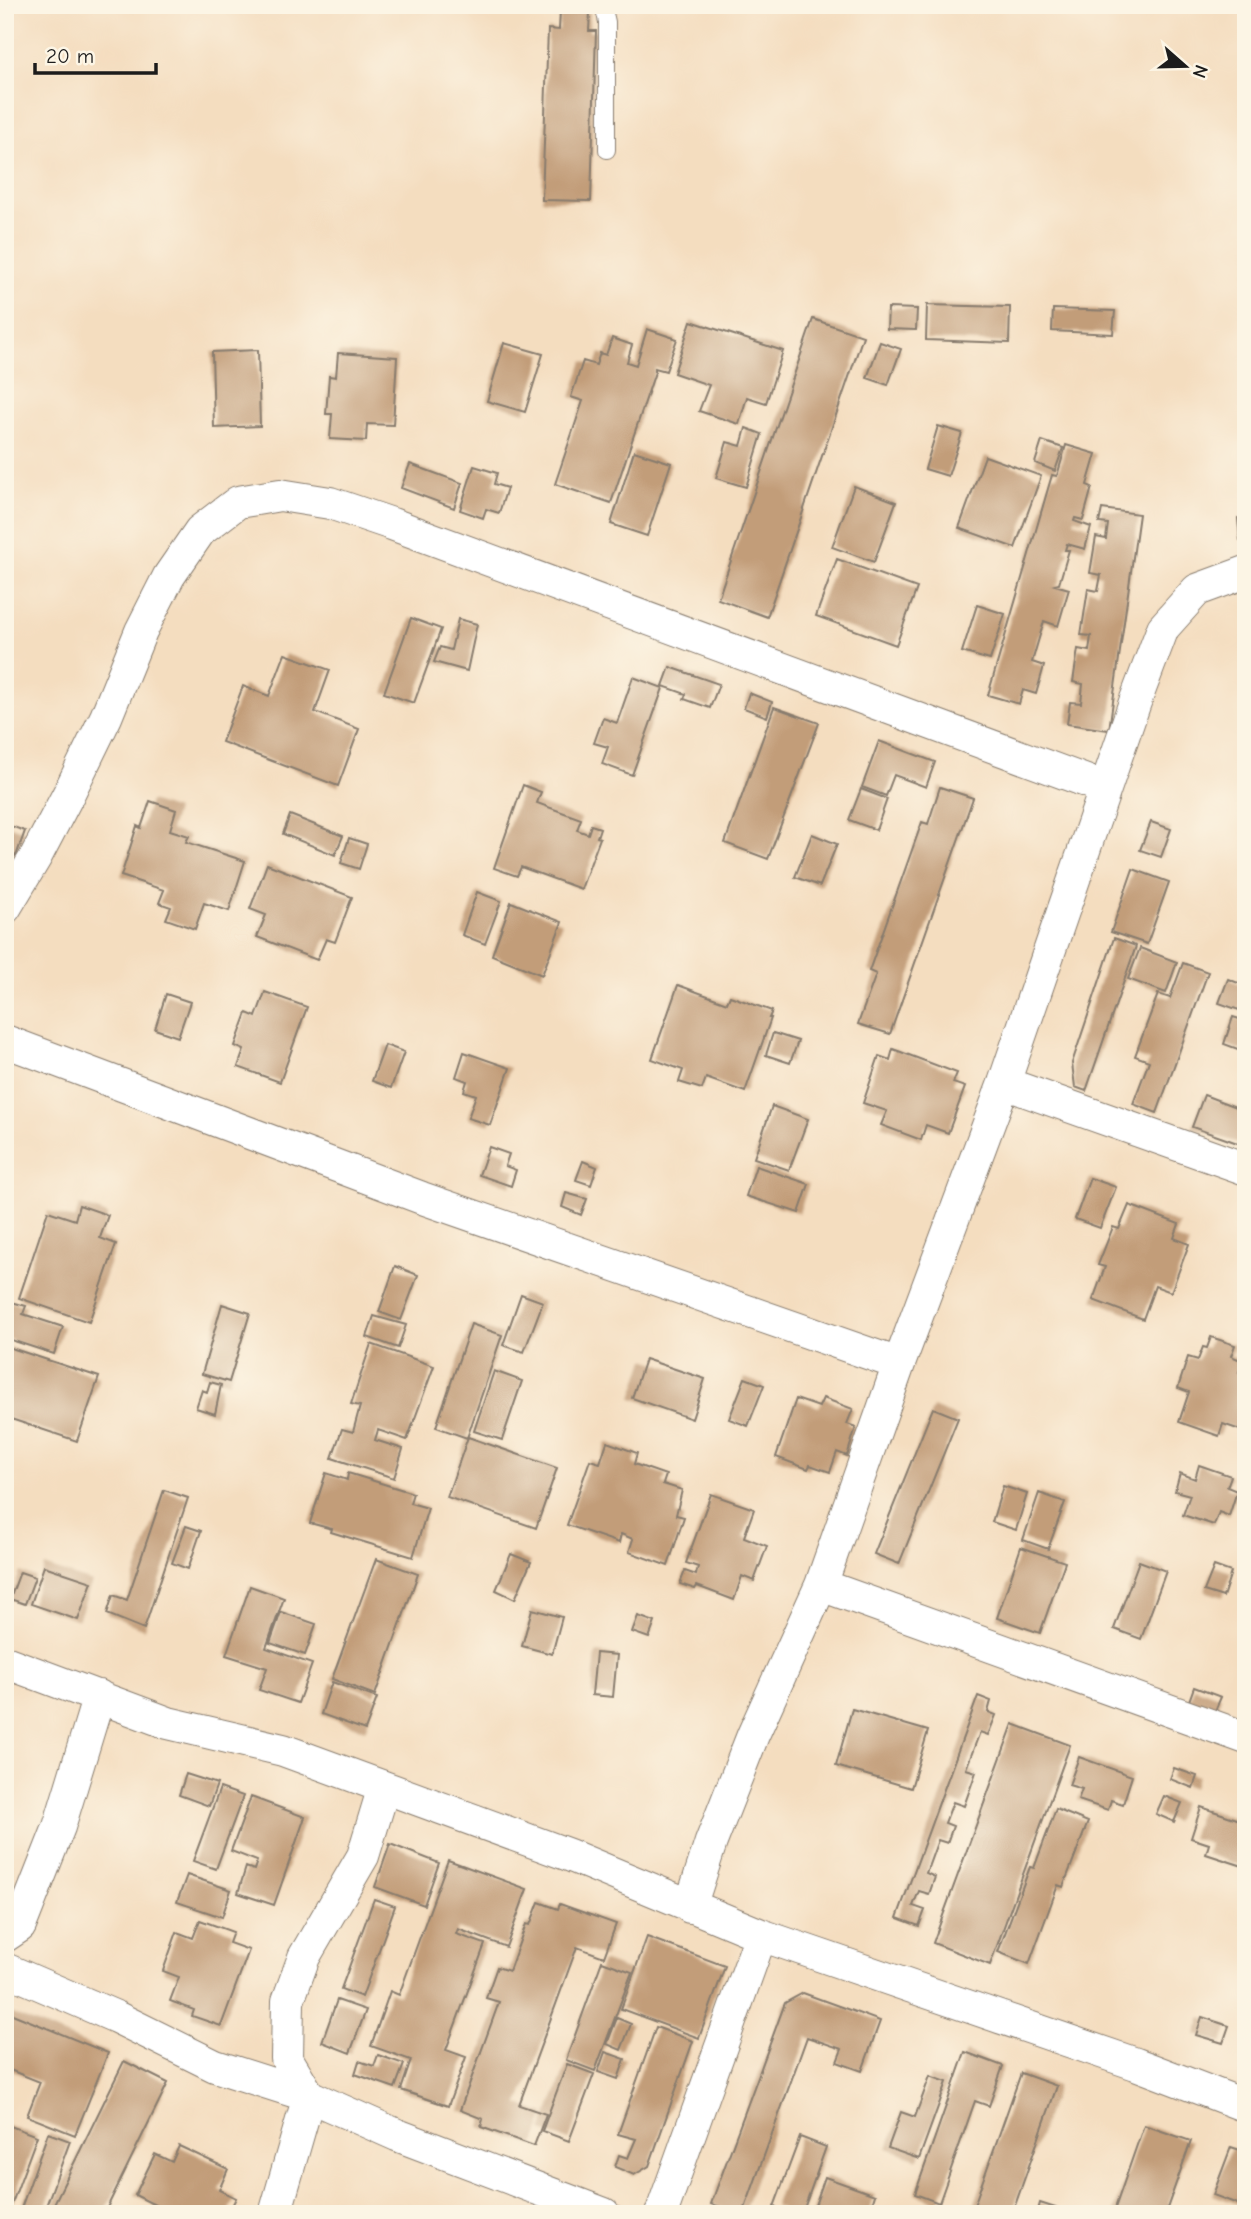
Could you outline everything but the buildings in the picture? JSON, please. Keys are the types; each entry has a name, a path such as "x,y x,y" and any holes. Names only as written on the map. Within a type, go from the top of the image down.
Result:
{"street":[{"path":"5,908 36,858 73,784 169,576 200,531 238,502 280,495 330,503 392,524 1105,788"},
{"path":"690,1907 711,1842 753,1735 821,1586 899,1364 1004,1083 1163,628 1197,590 1246,572"},
{"path":"5,1041 422,1198 899,1364"},
{"path":"1004,1083 1246,1169"},
{"path":"821,1586 1246,1738"},
{"path":"5,1662 168,1723 283,1750 569,1855 761,1935 1136,2064 1246,2105"},
{"path":"5,1936 20,1926 59,1827 99,1696"},
{"path":"275,2214 309,2096 287,2059 288,2001 304,1957 363,1856 384,1787"},
{"path":"661,2214 761,1935"},
{"path":"5,1969 116,2017 215,2066 309,2096 397,2135 604,2214"}],"lane":[{"path":"603,5 607,22 607,150"}]}
